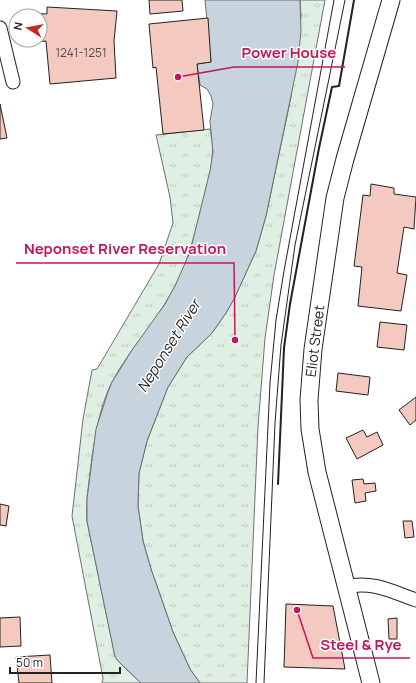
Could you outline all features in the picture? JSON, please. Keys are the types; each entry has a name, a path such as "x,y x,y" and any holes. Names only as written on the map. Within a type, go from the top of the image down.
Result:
{"street":[{"name":"Eliot Street","path":"371,683 313,451 309,415 311,365 336,198 345,159 391,0"},
{"path":"0,28 13,82"},
{"path":"346,586 356,584 371,585 416,600"}],"green space":[{"path":"300,0 325,0 274,275 265,338 258,427 247,683 200,683 190,669 173,632 151,569 143,541 138,506 139,473 147,441 168,387 187,357 212,333 226,313 256,251 266,216 291,97 301,16"},
{"path":"210,129 212,138 212,155 210,172 185,265 161,311 127,357 112,382 103,404 97,426 87,503 87,521 115,656 118,661 141,683 102,683 103,678 72,516 83,419 92,370 97,369 159,264 173,223 170,197 156,135"}],"water":[{"name":"Neponset River","path":"205,0 300,0 301,31 298,62 266,216 256,251 226,313 212,333 187,357 168,387 147,441 139,473 138,506 143,541 151,569 173,632 190,669 200,683 141,683 115,657 87,521 87,499 96,429 108,392 112,382 132,350 165,304 175,286 190,252 210,171 213,152 210,121 213,104 207,89 200,85 197,64 211,62"}],"building":[{"path":"149,0 182,0 183,11 150,14"},
{"path":"47,8 117,11 114,41 116,78 50,84 47,48 48,48"},
{"path":"208,18 211,62 197,64 204,130 163,134 156,67 153,68 149,24"},
{"path":"0,104 7,138 0,139"},
{"path":"371,184 394,188 394,194 416,197 414,229 404,227 397,273 407,275 401,311 358,306 362,267 354,266 363,195 370,196"},
{"path":"380,322 407,325 404,350 377,347"},
{"path":"338,373 370,377 368,395 336,391"},
{"path":"416,397 416,420 410,425 399,410"},
{"path":"363,430 367,437 377,432 383,445 357,459 346,438"},
{"path":"363,479 364,484 375,483 376,491 365,493 366,501 355,503 352,480"},
{"path":"0,504 9,506 6,526 0,525"},
{"path":"403,521 412,521 414,537 405,538"},
{"path":"286,604 333,606 345,669 284,667"},
{"path":"20,617 21,646 0,647 0,618"},
{"path":"397,618 397,639 389,639 388,619"},
{"path":"50,655 52,683 19,683 16,657"}],"tram line":[{"path":"256,683 270,383 276,320 334,0"},
{"path":"264,683 275,423 281,345 295,245 345,0"}],"wall":[{"path":"278,484 284,348 290,304 319,148 332,87 339,86 354,0"}],"place":[{"name":"Power House","path":"178,77"},
{"name":"Neponset River Reservation","path":"235,340"},
{"name":"Steel & Rye","path":"297,610"}]}
